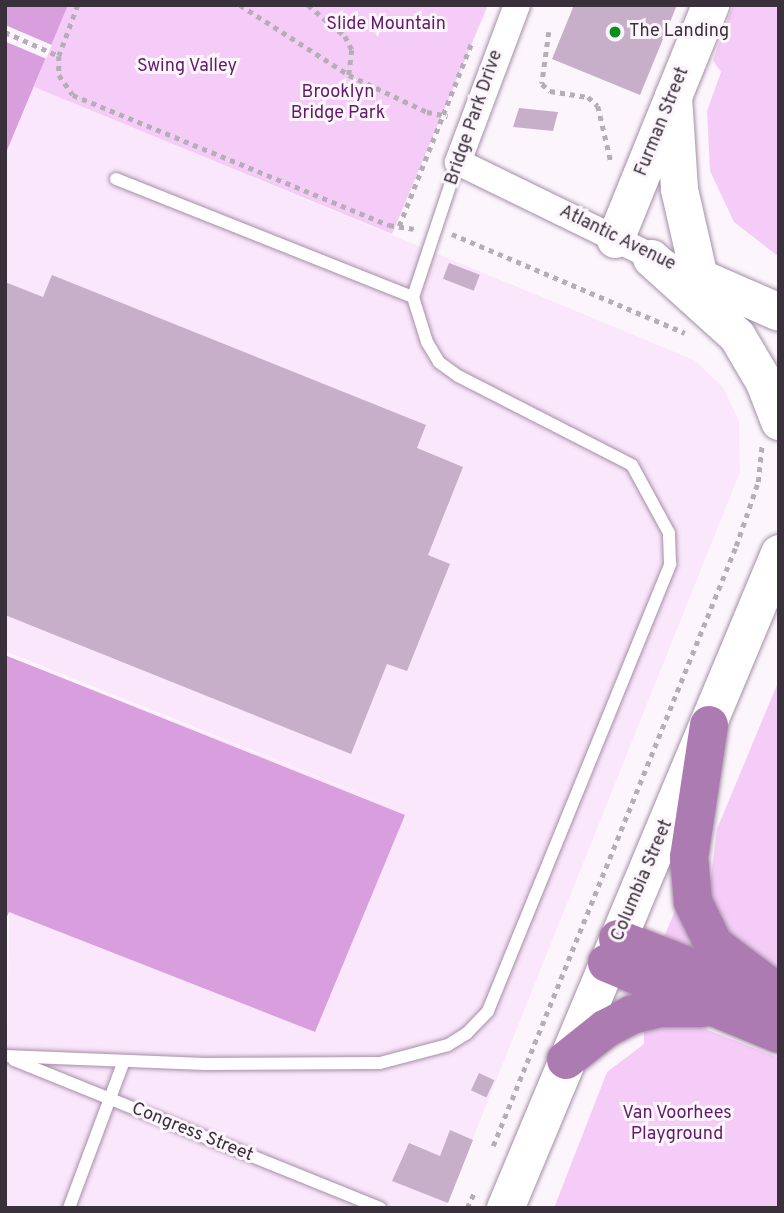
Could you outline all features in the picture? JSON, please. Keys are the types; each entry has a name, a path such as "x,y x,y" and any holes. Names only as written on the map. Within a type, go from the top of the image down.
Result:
{"highway":[{"path":"709,725 689,857 693,902 714,945 779,994"},
{"path":"613,951 779,1003"},
{"path":"613,951 716,1008 779,1034"},
{"path":"566,1060 631,1015 659,1008 716,1008"}],"main road":[{"name":"Furman Street","path":"615,239 710,5"},
{"path":"673,96 679,189 699,277"},
{"path":"651,258 737,336 764,383 779,421"},
{"name":"Atlantic Avenue","path":"699,277 779,312"},
{"name":"Columbia Street","path":"505,1208 779,553"}],"street":[{"name":"Bridge Park Drive","path":"458,162 517,5"},
{"name":"Atlantic Avenue","path":"458,162 651,258 699,277"}],"lane":[{"name":"Bridge Park Drive","path":"413,297 438,232 458,162"},
{"path":"5,1056 124,1061 380,1063 428,1052 467,1033 491,1004 670,564 669,533 632,465 457,376 439,362 418,323 413,297 116,179"},
{"name":"Congress Street","path":"5,1056 107,1100 380,1208"},
{"path":"69,1208 107,1100 124,1061"}],"path":[{"path":"78,5 59,56 59,75 73,95 399,226 477,30"},
{"path":"240,5 349,75 427,112 442,115"},
{"path":"308,5 345,36 352,50 349,75"},
{"path":"549,32 542,83 550,91 588,97 598,106 611,163"},
{"path":"5,33 59,56"}],"shaded area":[{"path":"5,5 68,5 5,155"},
{"path":"34,87 694,360 723,387 739,421 740,472 445,1208 5,1208 9,911 404,815 5,655 5,155"},
{"path":"5,655 405,815 315,1032 9,912 5,921"}],"green space":[{"name":"Brooklyn Bridge Park","path":"67,5 488,5 392,234 34,87"},
{"path":"733,5 779,5 779,257 734,222 710,171 707,111 721,72 713,60"},
{"path":"779,680 779,980 749,962 708,902 717,829"},
{"path":"680,899 706,953 664,937"},
{"name":"Van Voorhees Playground","path":"688,1022 779,1058 779,1208 554,1208 607,1072 644,1044 644,1028"}],"pier":[{"path":"5,25 52,45 46,59 5,41"},
{"path":"7,652 406,812 5,655"}],"building":[{"name":"The Landing","path":"574,5 677,5 640,95 552,59"},
{"path":"519,108 558,112 553,131 513,127"},
{"path":"449,263 480,275 474,291 443,279"},
{"path":"52,275 426,425 417,448 463,467 428,555 450,564 407,671 387,664 351,754 5,615 5,282 43,297"},
{"path":"479,1073 494,1080 486,1097 471,1090"},
{"path":"450,1130 473,1140 448,1203 392,1181 409,1143 440,1156"}],"place":[{"name":"The Landing","path":"615,32"}],"park label":[{"name":"Slide Mountain","path":"386,25"},
{"name":"Swing Valley","path":"187,67"}]}
